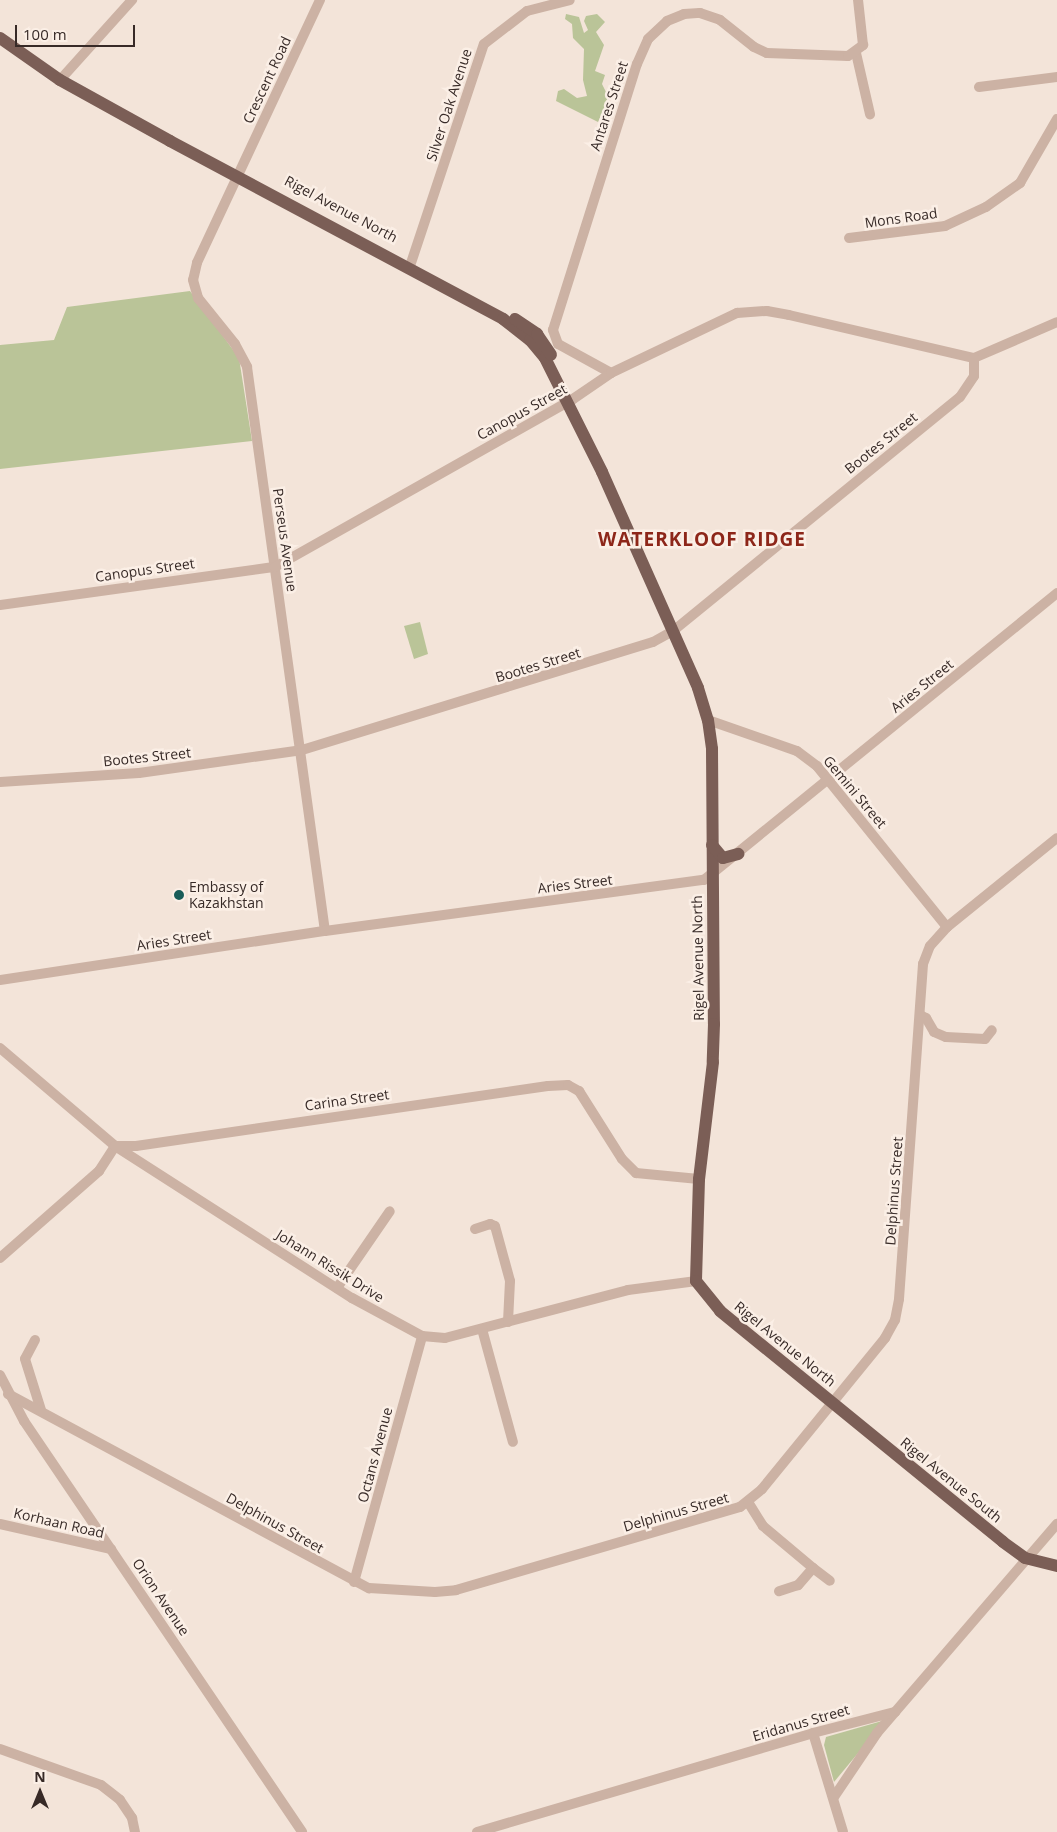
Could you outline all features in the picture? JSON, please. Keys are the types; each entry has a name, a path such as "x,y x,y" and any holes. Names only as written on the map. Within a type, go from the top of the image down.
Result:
{"main road":[{"name":"Rigel Avenue North","path":"0,31 63,77"},
{"name":"Rigel Avenue North","path":"0,38 63,77 238,174 411,266 520,331 545,358 569,400 602,472 673,631 708,720 712,749 713,1062 699,1179 696,1281 720,1311 834,1402"},
{"path":"712,844 723,858 738,854"},
{"name":"Rigel Avenue South","path":"834,1402 1025,1558 1057,1566"}],"street":[{"path":"63,77 132,0"},
{"name":"Crescent Road","path":"238,174 320,0"},
{"name":"Silver Oak Avenue","path":"411,266 484,44 527,11 570,0"},
{"path":"858,0 863,42 856,52 870,114"},
{"name":"Antares Street","path":"611,373 558,344 554,335 554,324 637,64 652,34 678,16 700,12 720,20 754,47 767,53 840,56 856,52"},
{"path":"980,87 1057,76"},
{"name":"Mons Road","path":"849,238 945,226 986,207 1020,183 1057,119"},
{"name":"Perseus Avenue","path":"238,174 197,263 193,280 198,298 235,344 246,367 302,750 325,931"},
{"name":"Canopus Street","path":"0,605 275,567 569,400 611,373 723,318 752,312 789,316 974,358"},
{"path":"974,358 1057,322"},
{"name":"Bootes Street","path":"0,782 139,773 302,750 636,649 673,631 960,397 974,376 974,358"},
{"name":"Aries Street","path":"0,980 325,931 693,882 712,875 1057,593"},
{"name":"Gemini Street","path":"708,720 797,751 817,766 948,927"},
{"name":"Delphinus Street","path":"8,1394 41,1410 354,1582 378,1589 456,1590 717,1516 748,1502 834,1402 885,1338 898,1309 923,964 930,946 948,927 1057,838"},
{"path":"920,1015 926,1018 934,1032 946,1037 985,1039 992,1030"},
{"name":"Johann Rissik Drive","path":"0,1048 115,1146 337,1288 422,1336 445,1338 628,1290 696,1281"},
{"name":"Carina Street","path":"115,1146 136,1146 559,1085 574,1088 585,1098 622,1159 636,1173 699,1179"},
{"path":"0,1258 99,1171 115,1146"},
{"path":"337,1288 390,1211"},
{"path":"475,1229 490,1224 495,1226 510,1281 508,1322"},
{"path":"482,1329 513,1442"},
{"name":"Octans Avenue","path":"354,1582 422,1336"},
{"path":"35,1340 25,1359 41,1410"},
{"name":"Orion Avenue","path":"0,1375 8,1394 302,1832"},
{"path":"748,1502 763,1526 830,1581"},
{"name":"Korhaan Road","path":"0,1524 111,1549"},
{"path":"834,1798 852,1768 895,1712 1025,1558 1057,1524"},
{"path":"779,1591 798,1585 813,1568"},
{"name":"Eridanus Street","path":"477,1832 813,1733 895,1712"},
{"path":"813,1733 843,1832"},
{"path":"0,1749 101,1784 120,1800 132,1818 134,1832"}],"green space":[{"path":"566,14 579,17 584,33 588,30 584,21 586,16 597,14 605,22 596,32 604,45 595,71 605,75 602,84 609,98 598,122 556,101 558,91 564,89 577,98 587,96 583,80 584,49 573,38 572,24 565,19"},
{"path":"190,291 239,358 252,441 0,469 0,345 54,340 67,307"},
{"path":"420,622 428,654 414,659 404,626"},
{"path":"882,1721 883,1723 834,1782 824,1745 826,1737"}],"place":[{"name":"Embassy of Kazakhstan","path":"179,895"}],"district":[{"name":"WATERKLOOF RIDGE","path":"702,540"}]}
